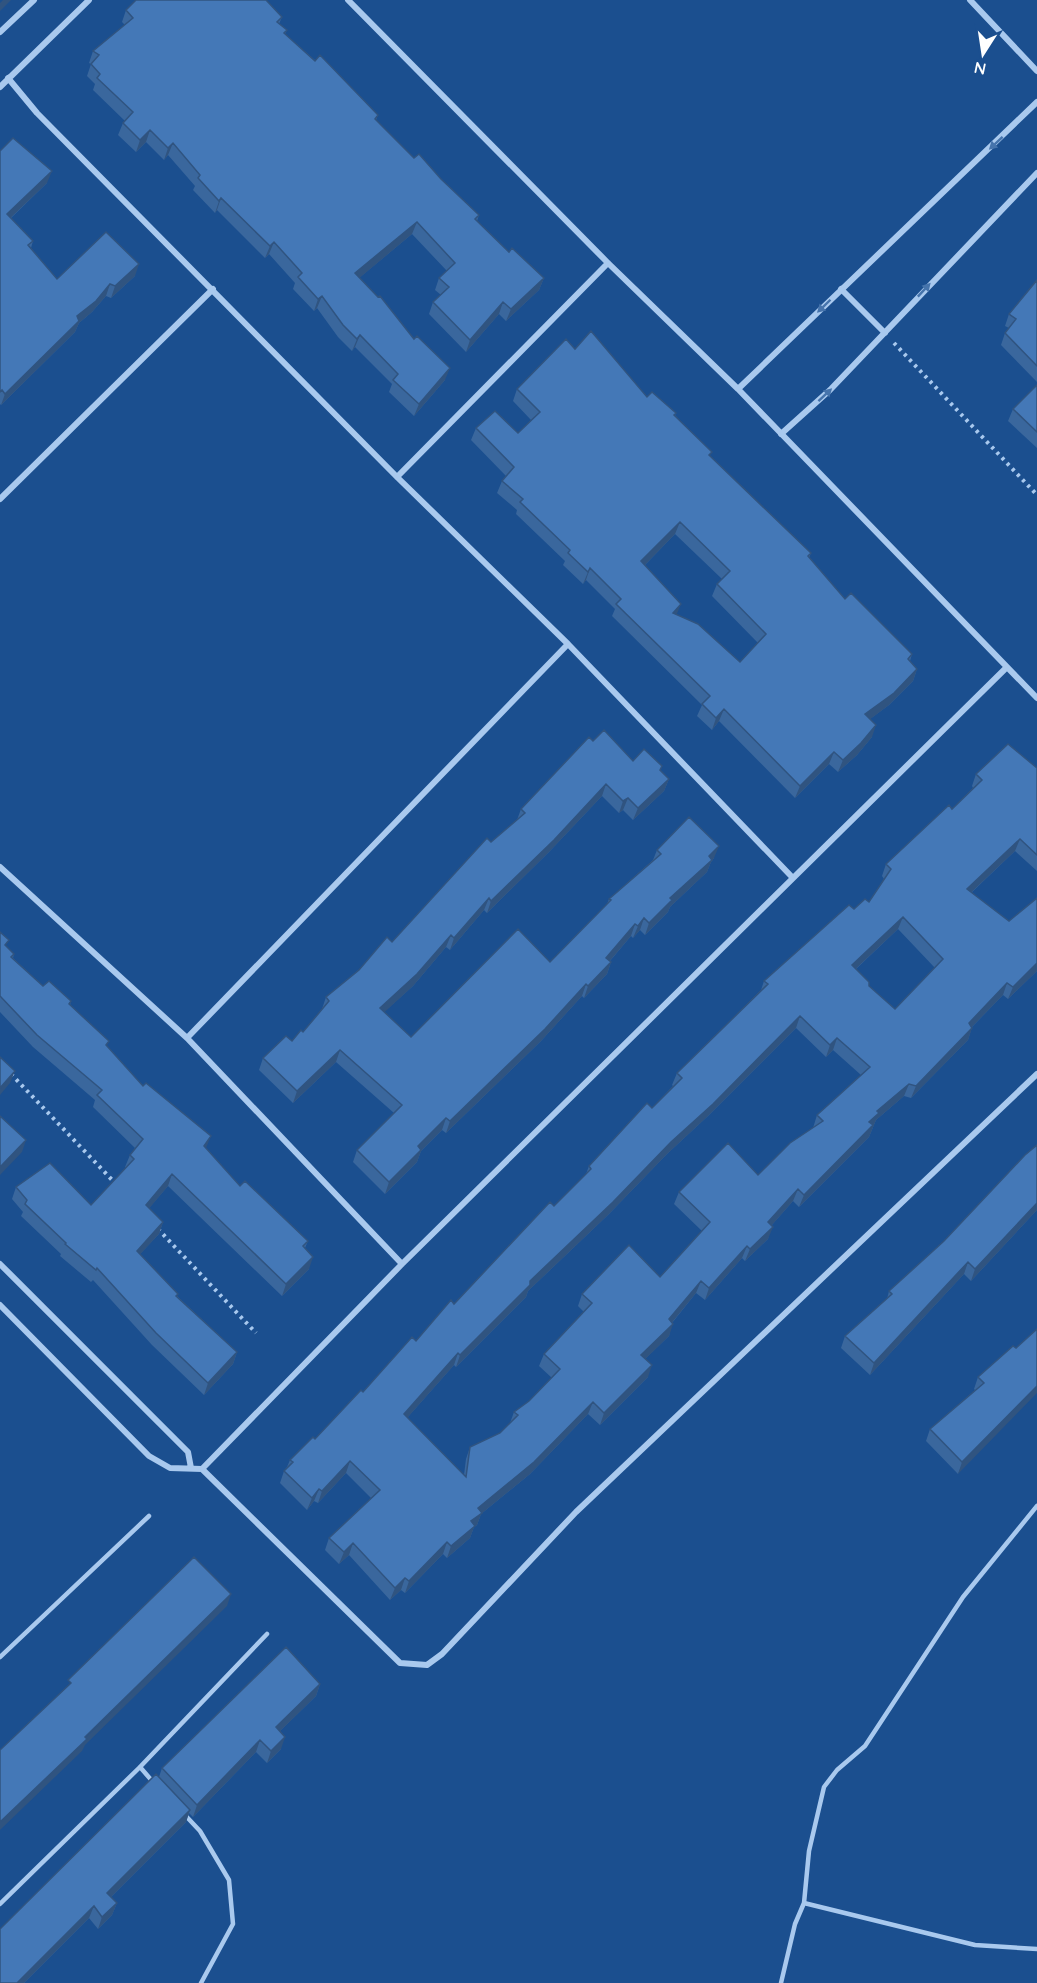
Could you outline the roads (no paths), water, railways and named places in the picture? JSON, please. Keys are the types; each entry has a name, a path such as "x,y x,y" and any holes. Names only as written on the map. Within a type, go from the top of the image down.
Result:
{"street":[{"path":"0,32 34,0"},
{"path":"0,87 89,0"},
{"path":"348,0 608,263 738,389 1037,698"},
{"path":"970,0 1037,71"},
{"path":"8,78 37,113 397,477 568,644 792,877"},
{"path":"738,389 1037,102"},
{"path":"781,434 830,390 1037,173"},
{"path":"397,477 608,263"},
{"path":"0,499 213,289"},
{"path":"841,289 885,333"},
{"path":"187,1038 568,644"},
{"path":"202,1469 402,1263 1006,668"},
{"path":"0,867 187,1038 402,1263"},
{"path":"0,1305 149,1456 170,1468 202,1469 400,1663 427,1665 442,1654 576,1512 1037,1074"},
{"path":"0,1263 188,1452 191,1468"}],"lane":[{"path":"781,1983 795,1924 804,1903 808,1851 824,1787 837,1770 865,1746 963,1597 1037,1506"},
{"path":"0,1657 150,1516"},
{"path":"0,1904 140,1767 267,1634"},
{"path":"140,1767 155,1783"},
{"path":"178,1807 200,1831 229,1880 233,1924 201,1983"},
{"path":"804,1903 975,1945 1037,1949"}]}
